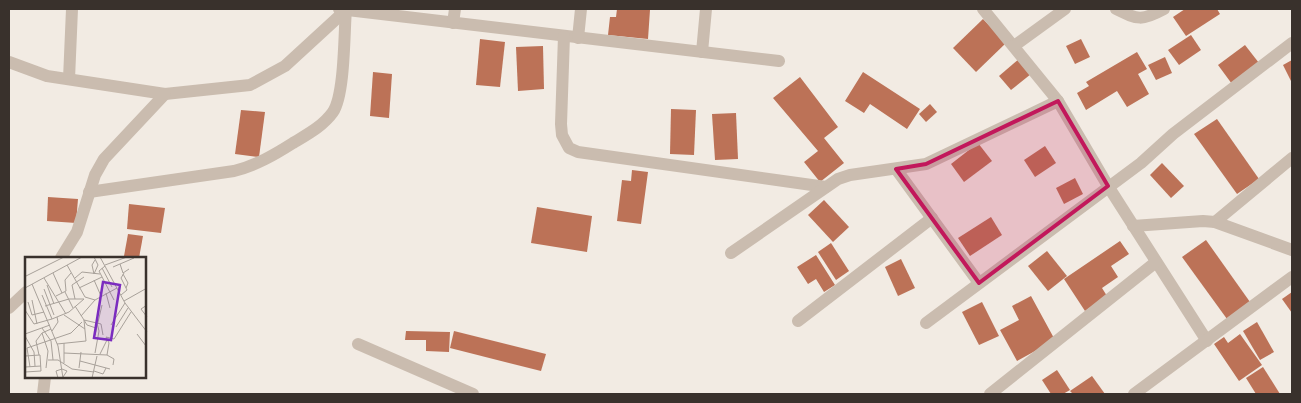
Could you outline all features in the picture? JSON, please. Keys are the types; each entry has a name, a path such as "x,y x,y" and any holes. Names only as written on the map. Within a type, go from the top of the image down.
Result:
{"street":[{"path":"69,80 72,9"},
{"path":"9,62 47,76 165,94 250,85 285,66 344,9"},
{"path":"344,9 779,61"},
{"path":"89,192 234,171 253,166 313,131 334,110 339,96 344,9"},
{"path":"453,23 455,9"},
{"path":"578,38 581,9"},
{"path":"702,52 706,9"},
{"path":"983,9 1058,101 1108,186 1207,340"},
{"path":"1014,46 1065,9"},
{"path":"1116,9 1136,18 1142,18 1164,9"},
{"path":"564,36 561,124 562,135 569,148 578,152 826,187"},
{"path":"926,323 1140,163 1173,134 1292,43"},
{"path":"62,257 77,232 94,175 104,159 165,94"},
{"path":"731,253 826,187 850,175 926,164 1058,101"},
{"path":"1215,222 1292,158"},
{"path":"896,169 979,283"},
{"path":"798,321 932,218"},
{"path":"1133,226 1203,221 1215,222 1292,250"},
{"path":"990,394 1156,262"},
{"path":"1134,394 1292,277"},
{"path":"9,308 25,293"},
{"path":"358,344 473,394"},
{"path":"43,394 45,378"}],"highlighted area":[{"path":"1058,101 1108,186 979,283 896,169 926,164"}],"building":[{"path":"617,9 650,10 648,39 608,35 610,17 616,17"},
{"path":"1185,9 1217,9 1220,14 1186,36 1173,17"},
{"path":"983,19 1006,43 976,72 953,48"},
{"path":"1191,35 1201,50 1179,65 1168,50"},
{"path":"480,39 505,42 500,87 476,85"},
{"path":"1081,39 1090,57 1075,64 1066,46"},
{"path":"1245,45 1259,63 1232,84 1218,65"},
{"path":"543,46 544,89 518,91 516,47"},
{"path":"1137,52 1147,69 1138,74 1149,94 1127,107 1117,91 1086,110 1077,93 1089,86 1086,82"},
{"path":"1165,57 1172,73 1156,80 1148,65"},
{"path":"1019,59 1031,74 1011,90 999,76"},
{"path":"1292,60 1292,83 1283,65"},
{"path":"373,72 392,74 389,118 370,116"},
{"path":"863,72 920,109 907,129 870,104 864,113 845,101"},
{"path":"800,77 838,127 824,138 844,163 820,182 804,162 818,151 773,98"},
{"path":"930,104 937,112 926,122 919,114"},
{"path":"671,109 696,110 694,155 670,154"},
{"path":"241,110 265,112 259,157 235,154"},
{"path":"736,113 738,159 715,160 712,114"},
{"path":"1217,119 1259,179 1237,194 1194,134"},
{"path":"978,143 992,161 964,182 951,164"},
{"path":"1045,146 1056,163 1035,177 1024,160"},
{"path":"1162,163 1184,186 1171,198 1150,175"},
{"path":"632,170 648,172 641,224 617,221 622,180 631,181"},
{"path":"1075,178 1083,194 1064,204 1056,188"},
{"path":"48,197 78,199 76,223 47,221"},
{"path":"824,200 849,227 833,242 808,215"},
{"path":"129,204 165,208 161,233 127,229"},
{"path":"537,207 592,216 587,252 531,243"},
{"path":"991,217 1002,235 970,256 958,238"},
{"path":"128,234 143,236 139,257 124,256"},
{"path":"1206,240 1250,302 1227,319 1182,257"},
{"path":"1120,241 1129,254 1111,266 1118,277 1102,288 1107,296 1085,311 1064,279"},
{"path":"831,243 849,271 836,280 818,252"},
{"path":"1047,251 1067,276 1048,291 1028,266"},
{"path":"816,255 835,285 824,292 816,279 808,284 797,267"},
{"path":"901,259 915,288 898,296 885,267"},
{"path":"1292,292 1292,313 1282,299"},
{"path":"1031,296 1055,340 1017,361 1000,330 1019,320 1012,306"},
{"path":"982,302 999,336 979,345 962,312"},
{"path":"1257,322 1274,352 1260,360 1243,331"},
{"path":"406,331 450,332 449,352 426,351 426,340 405,340"},
{"path":"454,331 546,354 541,371 450,348"},
{"path":"1240,334 1262,365 1239,381 1214,344 1224,337 1228,343"},
{"path":"1263,367 1280,394 1256,394 1246,378"},
{"path":"1057,370 1070,390 1063,394 1051,394 1042,380"},
{"path":"1092,376 1105,394 1073,394 1070,391"}]}
